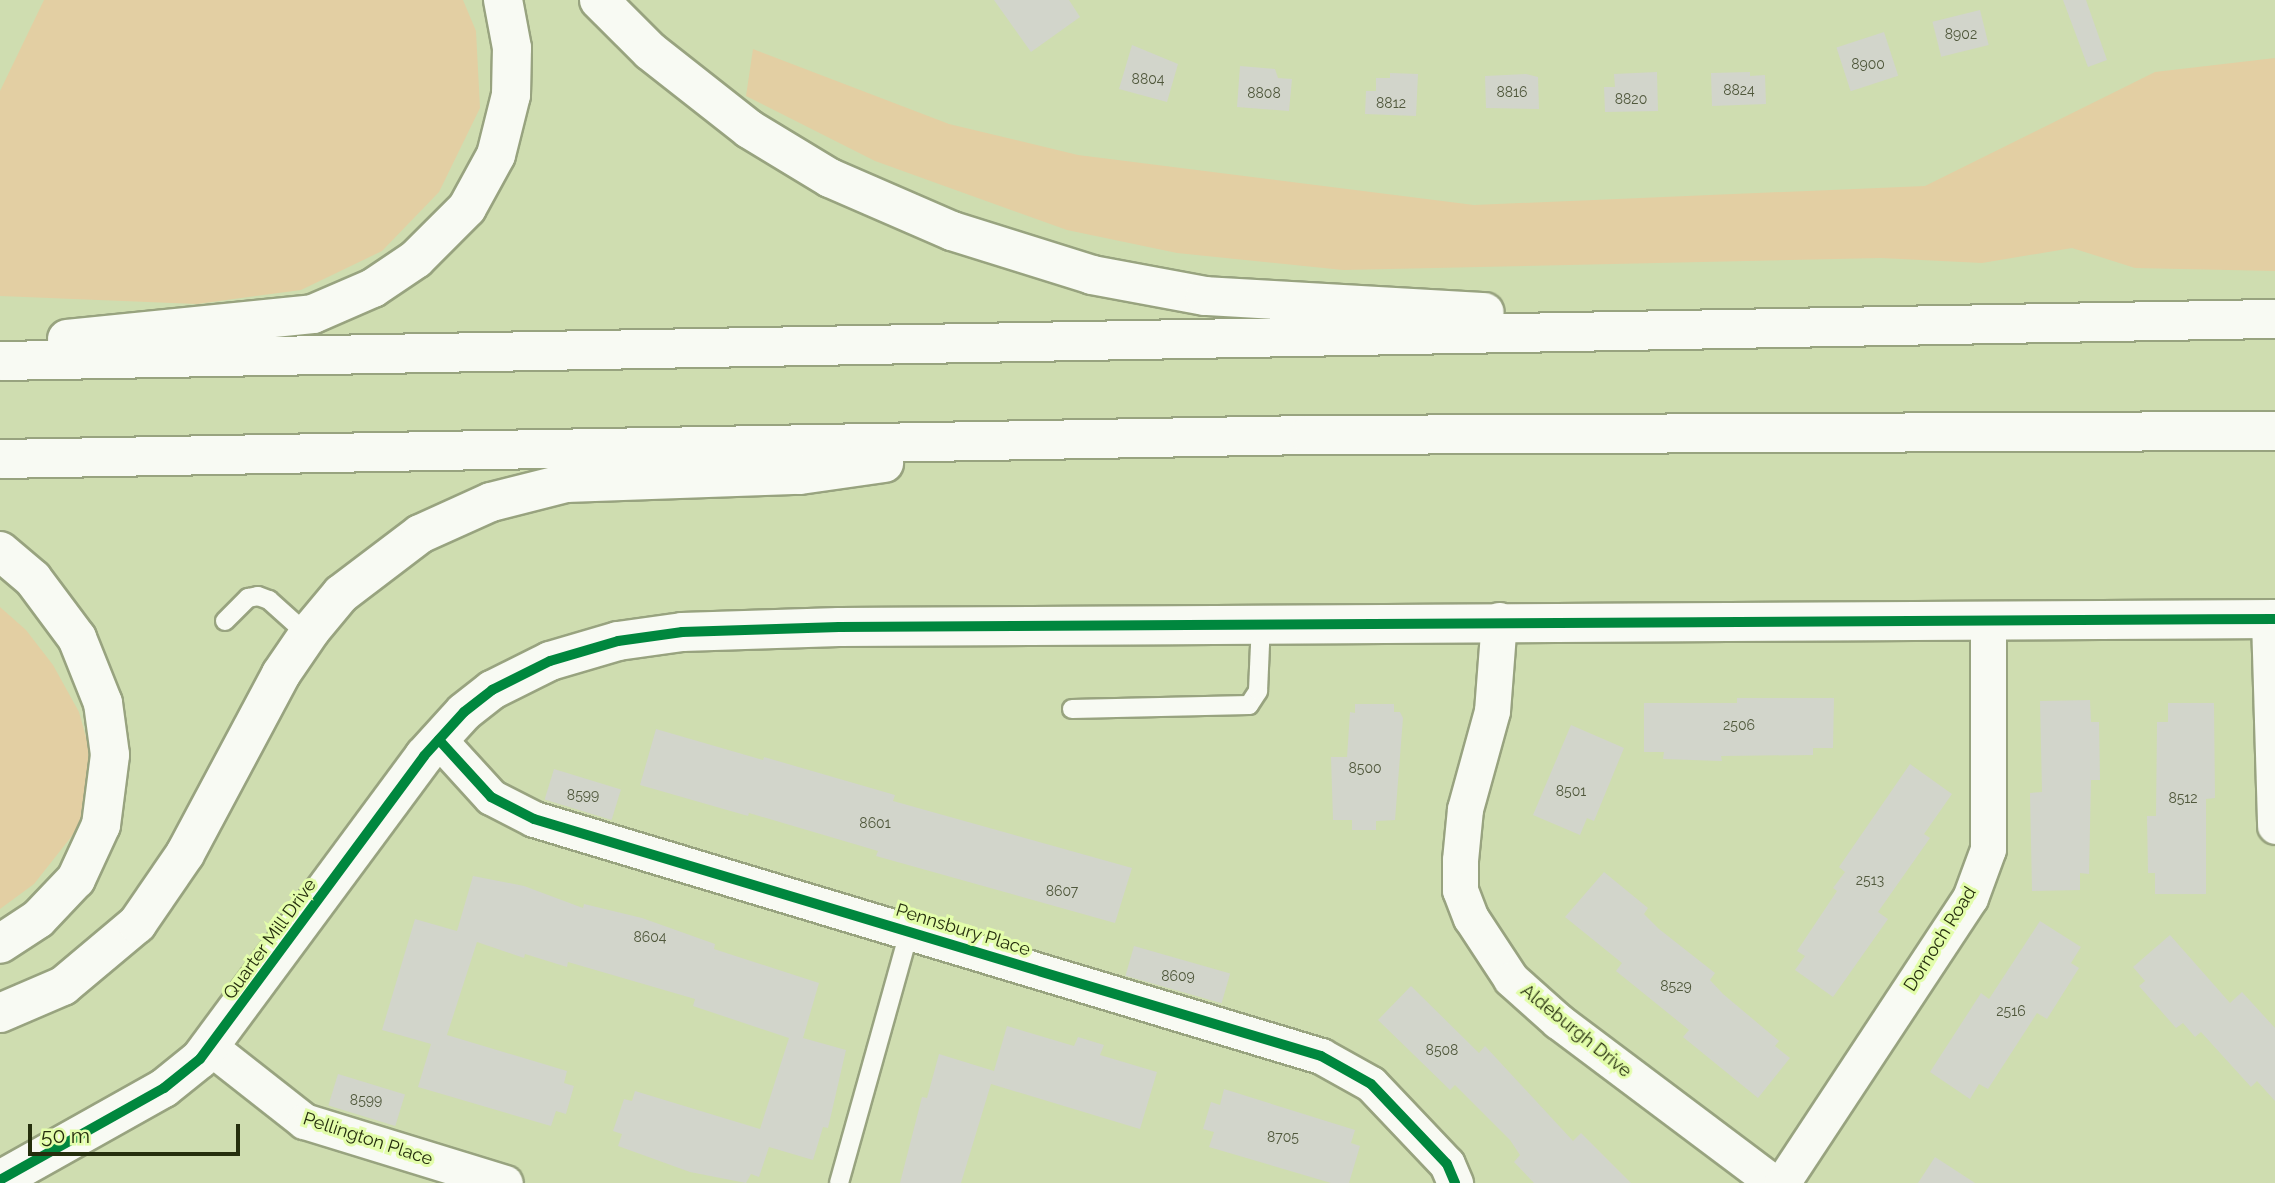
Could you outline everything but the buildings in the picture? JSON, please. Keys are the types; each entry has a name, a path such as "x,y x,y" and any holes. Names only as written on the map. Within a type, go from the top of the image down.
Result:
{"main road":[{"path":"0,349 157,327 246,324 313,314 373,288 416,259 467,208 496,155 511,95 512,48 503,0"},
{"path":"599,0 701,95 786,153 870,197 952,231 1049,264 1152,287 1253,302 1403,304 1668,330"},
{"path":"0,361 2275,319"},
{"path":"0,459 1763,430 2275,431"},
{"path":"0,1013 63,986 137,924 185,855 281,674 308,635 341,594 411,540 455,516 529,490 604,480 800,475 1049,440"},
{"path":"0,551 33,579 77,638 103,703 110,755 101,825 76,879 38,919 0,944"},
{"name":"Quarter Mill Drive","path":"0,1180 164,1088 211,1047 439,740 464,712 492,690 550,661 618,641 682,632 1261,623 2272,619"}],"street":[{"name":"Dornoch Road","path":"1782,1183 1970,898 1988,849 1988,619"},
{"path":"2272,619 2275,826"},
{"name":"Aldeburgh Drive","path":"1499,620 1492,711 1465,809 1460,860 1461,890 1471,918 1511,979 1559,1021 1774,1183"},
{"name":"Pennsbury Place","path":"439,740 491,797 534,819 1342,1065 1390,1104 1447,1164 1455,1183"},
{"name":"Pellington Place","path":"211,1047 304,1121 505,1183"}],"lane":[{"path":"225,621 247,598 258,596 269,600 308,635"},
{"path":"1072,709 1249,705 1258,691 1261,623"},
{"path":"839,1183 909,932"}],"shaded area":[{"path":"44,0 463,0 476,31 480,108 439,192 382,251 301,290 197,304 0,296 0,91"},
{"path":"753,49 949,124 1078,155 1474,205 1925,186 2155,72 2275,58 2275,271 2135,268 2072,248 1982,263 1881,258 1343,270 1177,253 1067,230 875,161 746,96"},
{"path":"0,607 26,630 53,665 79,712 91,755 91,792 79,827 34,884 0,909"}],"cycle path":[{"path":"0,1180 164,1088 200,1059 424,756 464,712 492,690 550,661 618,641 682,632 839,627 2275,619"},
{"path":"439,740 491,797 534,819 1321,1056 1371,1084 1447,1164 1455,1183"}]}
